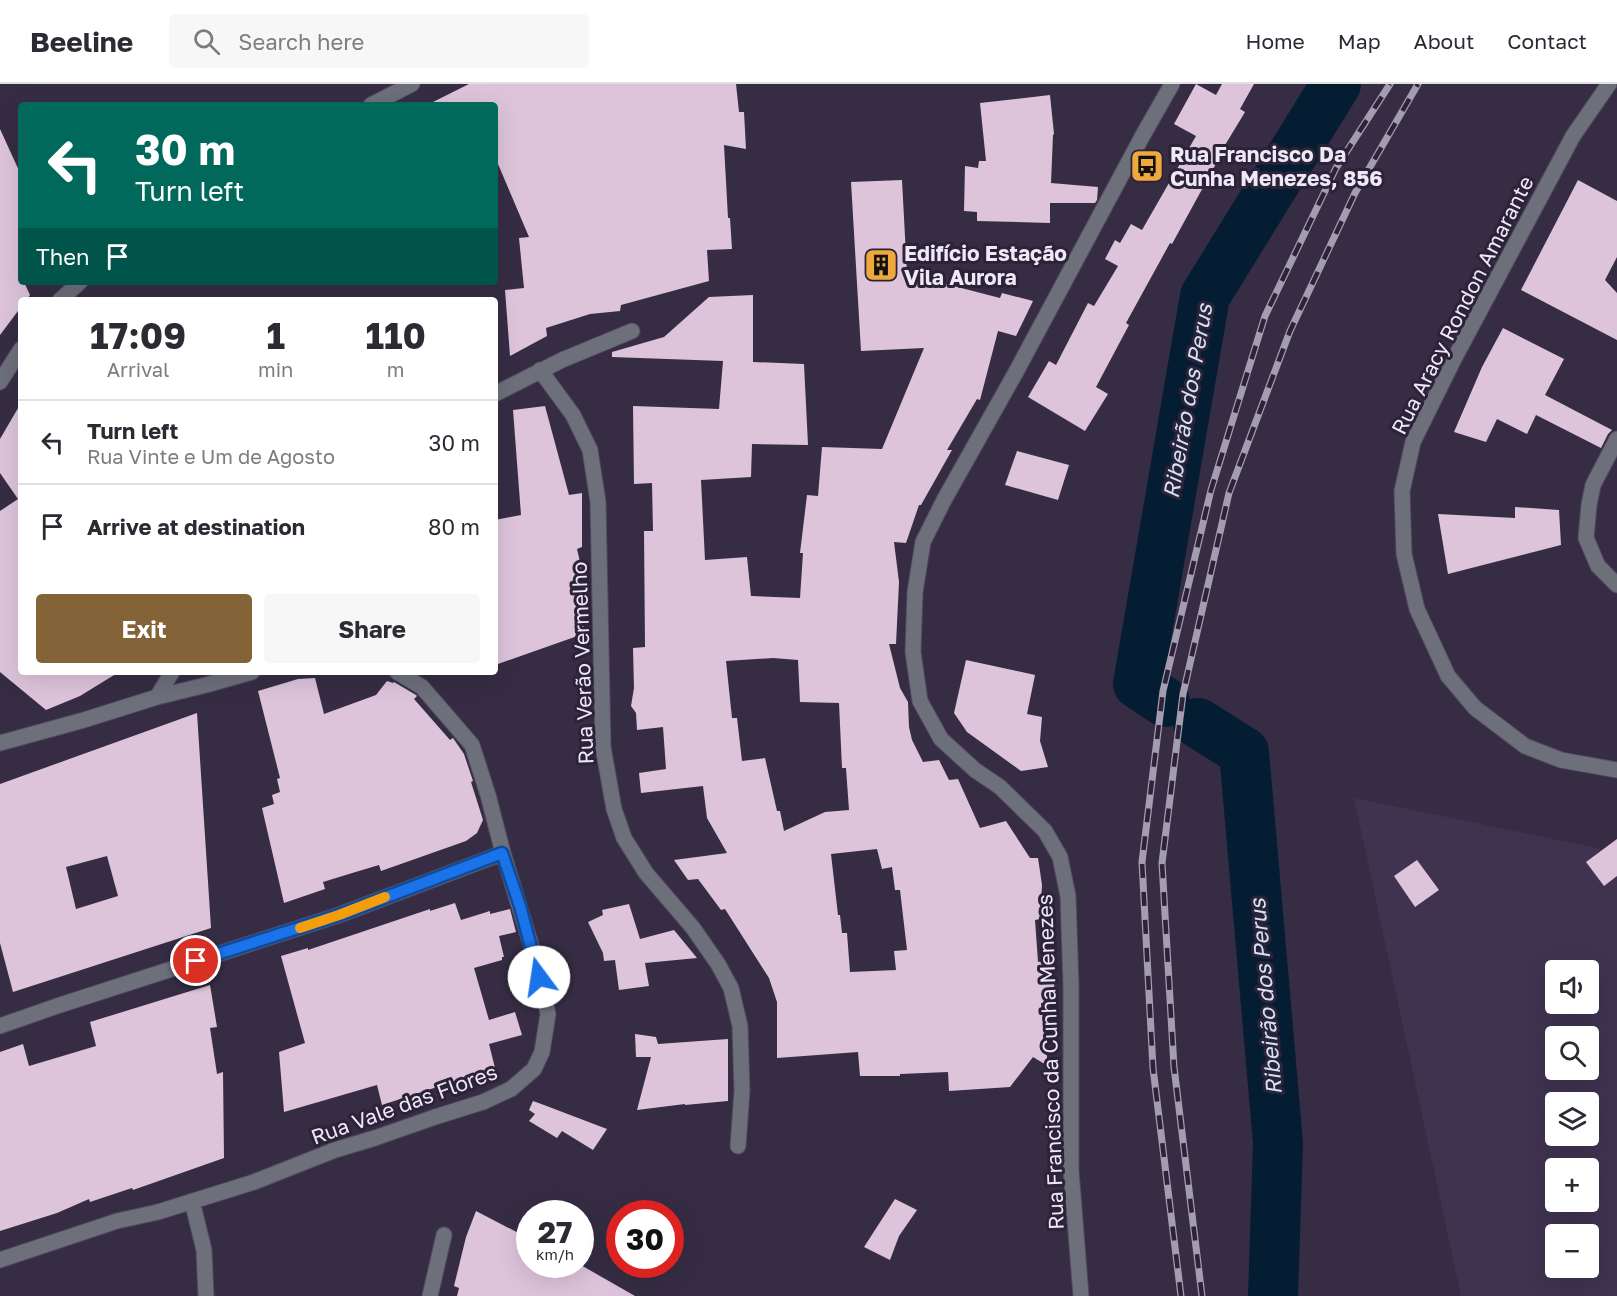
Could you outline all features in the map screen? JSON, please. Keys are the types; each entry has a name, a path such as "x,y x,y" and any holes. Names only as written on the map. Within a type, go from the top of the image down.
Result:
{"street":[{"path":"377,102 412,84"},
{"name":"Rua Francisco da Cunha Menezes","path":"1081,1296 1071,1170 1071,986 1068,896 1060,857 1045,831 1000,787 975,770 941,739 920,701 913,652 915,592 923,542 944,500 1172,84"},
{"name":"Rua Aracy Rondon Amarante","path":"1609,84 1573,136 1453,362 1413,442 1402,491 1404,554 1417,609 1448,676 1475,708 1525,746 1561,760 1617,770"},
{"path":"63,297 77,285"},
{"path":"498,392 540,370 599,343 632,331"},
{"path":"0,382 18,354"},
{"name":"Rua Verão Vermelho","path":"540,370 573,415 590,450 598,502 603,747 614,809 624,838 646,873 693,928 718,964 731,988 740,1026 742,1091 738,1146"},
{"path":"1617,439 1593,485 1586,537 1598,566 1617,585"},
{"path":"157,697 170,675"},
{"path":"0,743 241,675"},
{"name":"Rua Vale das Flores","path":"0,1260 117,1221 158,1212 254,1182 335,1150 483,1102 511,1089 534,1069 542,1052 548,1014 535,958 502,853 488,795 472,745 422,687 402,675"},
{"path":"0,1026 339,915 502,853"},
{"path":"192,1201 204,1250 206,1296"},
{"path":"430,1296 444,1235"}],"shaded area":[{"path":"1354,798 1617,852 1617,1296 1461,1296"}],"building":[{"path":"469,84 736,84 739,112 744,112 746,149 724,145 732,249 707,250 709,281 621,305 620,311 590,314 546,328 547,336 510,356 505,290 524,288 519,238 529,237 498,164 498,102 433,102"},
{"path":"1196,84 1216,95 1222,84 1254,84 1240,109 1245,112 1126,323 1129,325 1096,387 1108,394 1085,431 1028,397 1049,361 1056,365 1088,303 1094,306 1118,266 1105,259 1115,240 1120,243 1131,224 1142,230 1196,136 1174,124"},
{"path":"1050,95 1054,134 1051,183 1098,187 1097,200 1095,203 1050,203 1050,223 977,221 977,212 964,211 965,166 978,168 979,161 986,161 980,103"},
{"path":"0,129 18,168 18,285 25,285 30,295 18,297 18,311 0,335"},
{"path":"902,180 907,274 1000,298 1002,293 1033,301 1016,336 998,331 980,400 977,399 947,450 952,450 919,505 906,543 894,542 899,582 896,644 889,644 900,688 908,702 912,740 923,762 939,760 949,780 958,779 980,828 1006,821 1030,858 1038,858 1042,885 1040,919 1035,920 1038,962 1043,961 1043,982 1054,982 1055,1003 1041,1003 1048,1066 1033,1057 1010,1087 949,1091 948,1072 900,1074 900,1076 860,1076 858,1052 777,1058 777,1002 769,978 725,909 721,910 698,879 688,880 674,860 727,853 707,818 703,786 641,793 639,773 666,769 663,727 637,730 636,713 631,706 634,688 633,648 645,647 644,531 653,531 652,483 634,484 633,406 719,409 723,361 612,357 612,352 664,337 709,297 753,295 753,362 804,364 808,445 752,444 751,477 701,480 705,560 747,557 751,596 800,598 803,553 800,553 807,495 818,496 822,447 882,449 924,348 861,351 851,182","holes":["773,658 798,660 800,702 839,703 842,768 846,768 849,810 825,812 784,831 765,758 742,761 737,718 732,718 726,661","877,849 882,869 892,867 895,890 900,890 907,950 894,951 896,970 850,972 847,933 842,933 840,915 838,915 831,854"]},
{"path":"1578,180 1617,201 1617,257 1605,280 1617,293 1617,340 1521,290"},
{"path":"1503,328 1564,359 1545,395 1612,430 1601,448 1536,415 1527,434 1497,419 1486,442 1454,432 1482,367"},
{"path":"545,406 569,495 582,493 582,547 577,549 583,575 576,577 584,603 577,605 586,633 498,664 498,519 521,515 513,410"},
{"path":"18,408 18,499 0,473 0,439"},
{"path":"1017,451 1069,465 1058,500 1005,485"},
{"path":"18,499 18,675 114,675 80,696 46,710 0,672 0,511"},
{"path":"1515,507 1559,510 1561,545 1448,574 1438,514 1515,518"},
{"path":"966,660 1035,675 1027,714 1042,717 1040,741 1048,767 1021,771 967,732 954,713"},
{"path":"315,678 324,714 376,695 387,681 394,682 416,695 414,699 450,740 453,738 464,754 483,820 477,833 466,841 381,871 379,865 323,882 325,889 284,903 262,808 274,804 272,795 280,792 277,779 280,778 258,691 298,679"},
{"path":"197,713 211,928 13,992 0,943 0,784","holes":["107,856 118,896 76,909 66,867"]},
{"path":"1617,839 1617,876 1604,886 1586,862"},
{"path":"1417,860 1439,890 1415,907 1394,876"},
{"path":"455,903 461,920 490,911 490,914 510,909 516,932 499,936 504,957 502,960 474,968 489,1020 515,1012 522,1035 489,1044 495,1068 382,1105 377,1085 284,1112 279,1052 305,1043 281,956 308,948 308,950 430,909 430,911"},
{"path":"629,904 640,939 674,930 697,958 645,963 649,986 619,990 615,960 604,961 603,953 588,922 603,915 602,910"},
{"path":"210,985 217,1027 210,1028 217,1074 223,1072 224,1158 133,1190 132,1188 90,1202 89,1199 57,1213 0,1231 0,1052 23,1044 29,1066 96,1046 90,1022"},
{"path":"635,1034 656,1037 658,1044 728,1039 728,1101 637,1110 651,1057 636,1057"},
{"path":"533,1101 607,1129 593,1150 562,1131 557,1138 529,1121 535,1114 529,1110"},
{"path":"895,1199 917,1210 899,1236 890,1260 864,1247"},
{"path":"476,1211 516,1232 516,1278 594,1278 594,1273 635,1296 457,1296 459,1288 454,1286 466,1237"}],"waterway":[{"name":"Ribeirão dos Perus","path":"1165,702 1138,684 1205,296 1336,84"},
{"name":"Ribeirão dos Perus","path":"1198,723 1244,752 1278,1143 1273,1296"}],"railway":[{"path":"1181,1296 1153,1068 1142,862 1163,691 1211,490 1265,316 1336,168 1390,84"},
{"path":"1202,1296 1174,1067 1162,863 1183,694 1229,493 1290,331 1355,193 1418,84"}],"slow traffic":[{"path":"300,928 385,897"}],"place":[{"name":"Rua Francisco Da Cunha Menezes, 856","path":"1147,166"},
{"name":"Edifício Estação Vila Aurora","path":"881,265"}],"route":[{"path":"196,961 339,915 502,853 515,889 539,977"}]}
